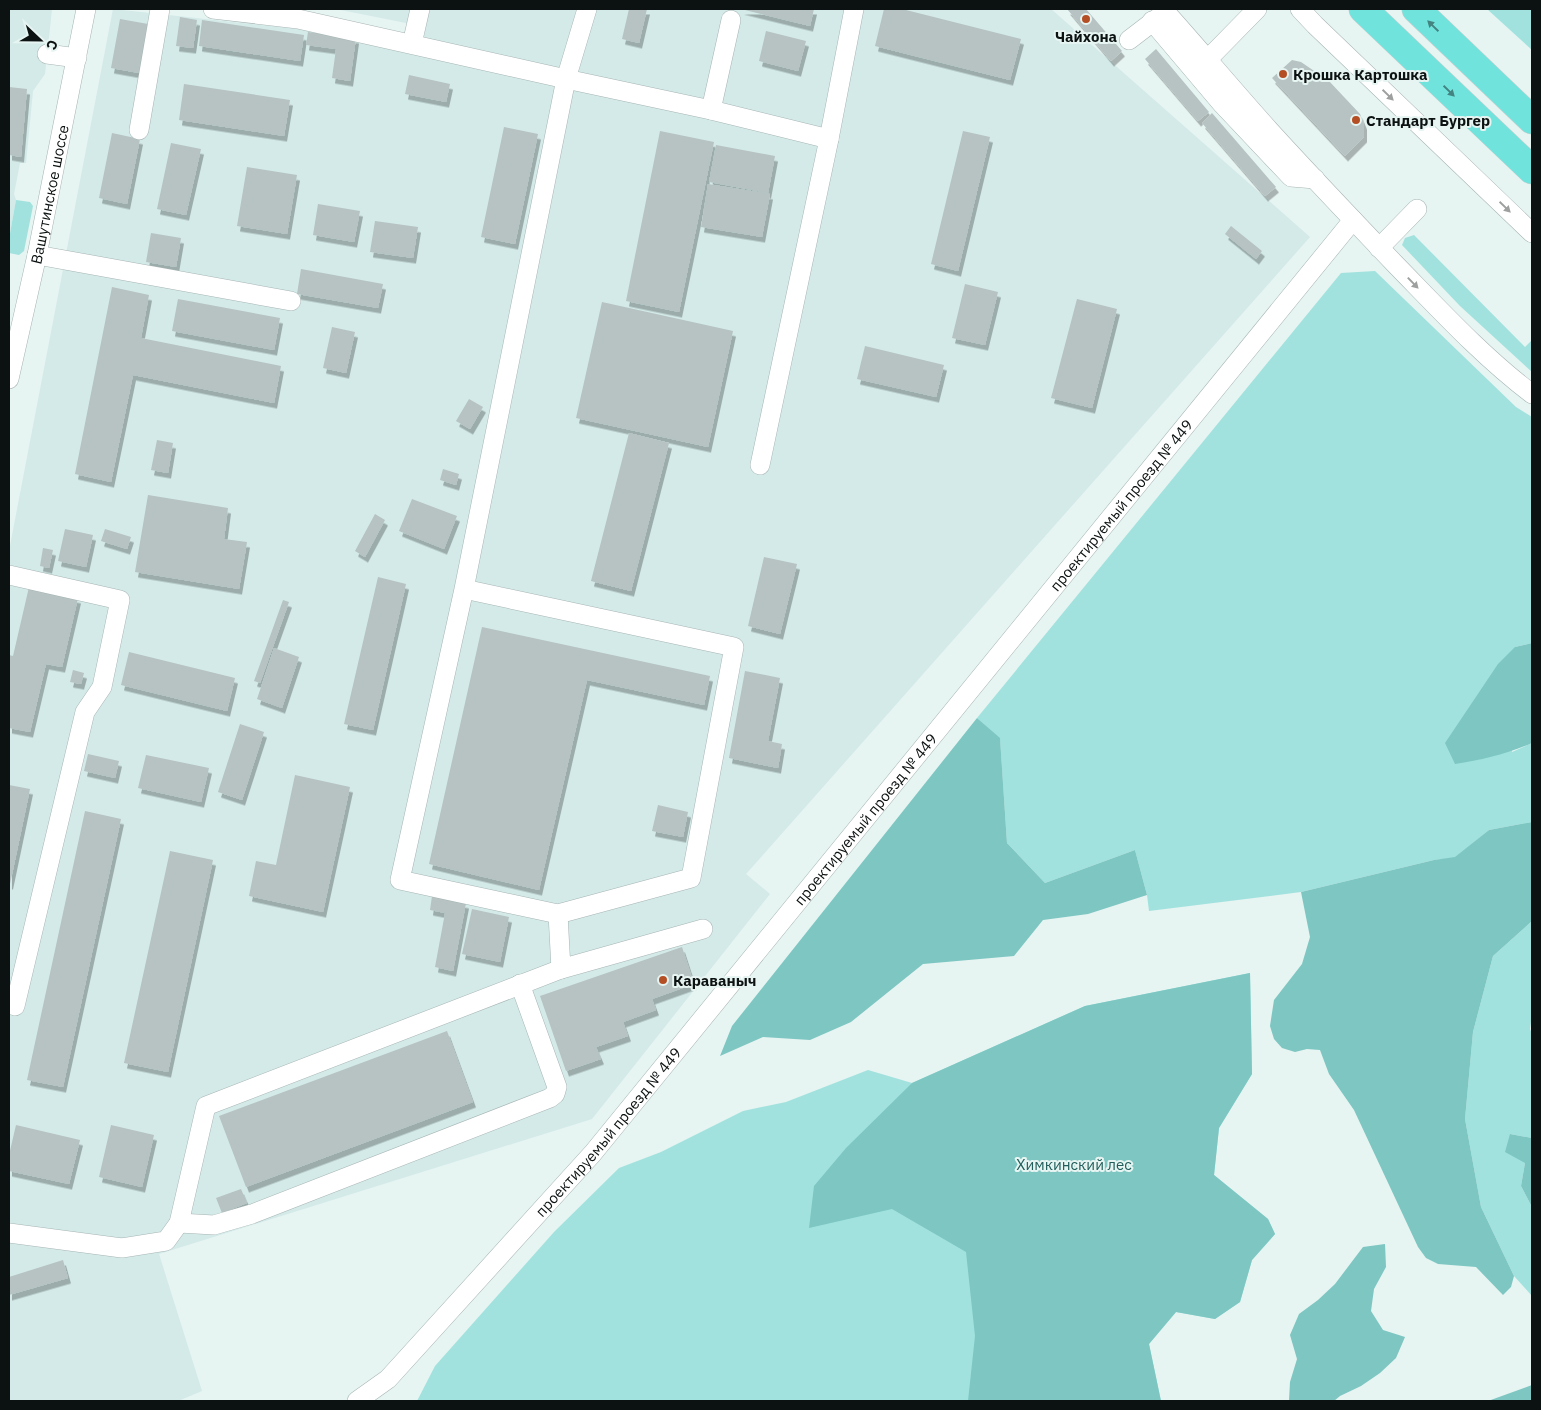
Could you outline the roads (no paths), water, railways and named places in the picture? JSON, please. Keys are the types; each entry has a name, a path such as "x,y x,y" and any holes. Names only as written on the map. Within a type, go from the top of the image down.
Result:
{"highway":[{"path":"1363,9 1532,170"},
{"path":"1416,9 1532,120"}],"street":[{"name":"Вашутинское шоссе","path":"9,379 16,309 36,255 86,9"},
{"path":"138,130 160,9"},
{"path":"213,9 299,14 421,48 711,110 829,139"},
{"path":"412,44 420,9"},
{"path":"464,589 734,647 691,878 558,914 400,880 464,589 566,79 587,9"},
{"path":"760,465 829,139 854,9"},
{"path":"1208,58 1257,9"},
{"path":"1300,9 1532,233"},
{"path":"1161,14 1208,58 1270,131 1463,335 1532,394"},
{"path":"1129,40 1161,14"},
{"path":"1161,14 1223,105 1291,177 1315,179"},
{"path":"711,110 731,20"},
{"path":"47,54 77,58"},
{"path":"1379,248 1417,209"},
{"name":"проектируемый проезд № 449","path":"357,1401 388,1379 593,1153 1353,220"},
{"path":"36,255 291,301"},
{"path":"9,575 120,600 102,687 85,712 15,1006"},
{"path":"558,914 561,969"},
{"path":"9,1233 122,1248 166,1241 179,1223 206,1106 561,969 703,929"},
{"path":"179,1223 214,1225 252,1214 550,1098 555,1094 557,1087 520,984"}],"place":[{"name":"Чайхона","path":"1086,19"},
{"name":"Крошка Картошка","path":"1283,74"},
{"name":"Стандарт Бургер","path":"1356,120"},
{"name":"Караваныч","path":"663,980"}],"park label":[{"name":"Химкинский лес","path":"1074,1164"}]}
